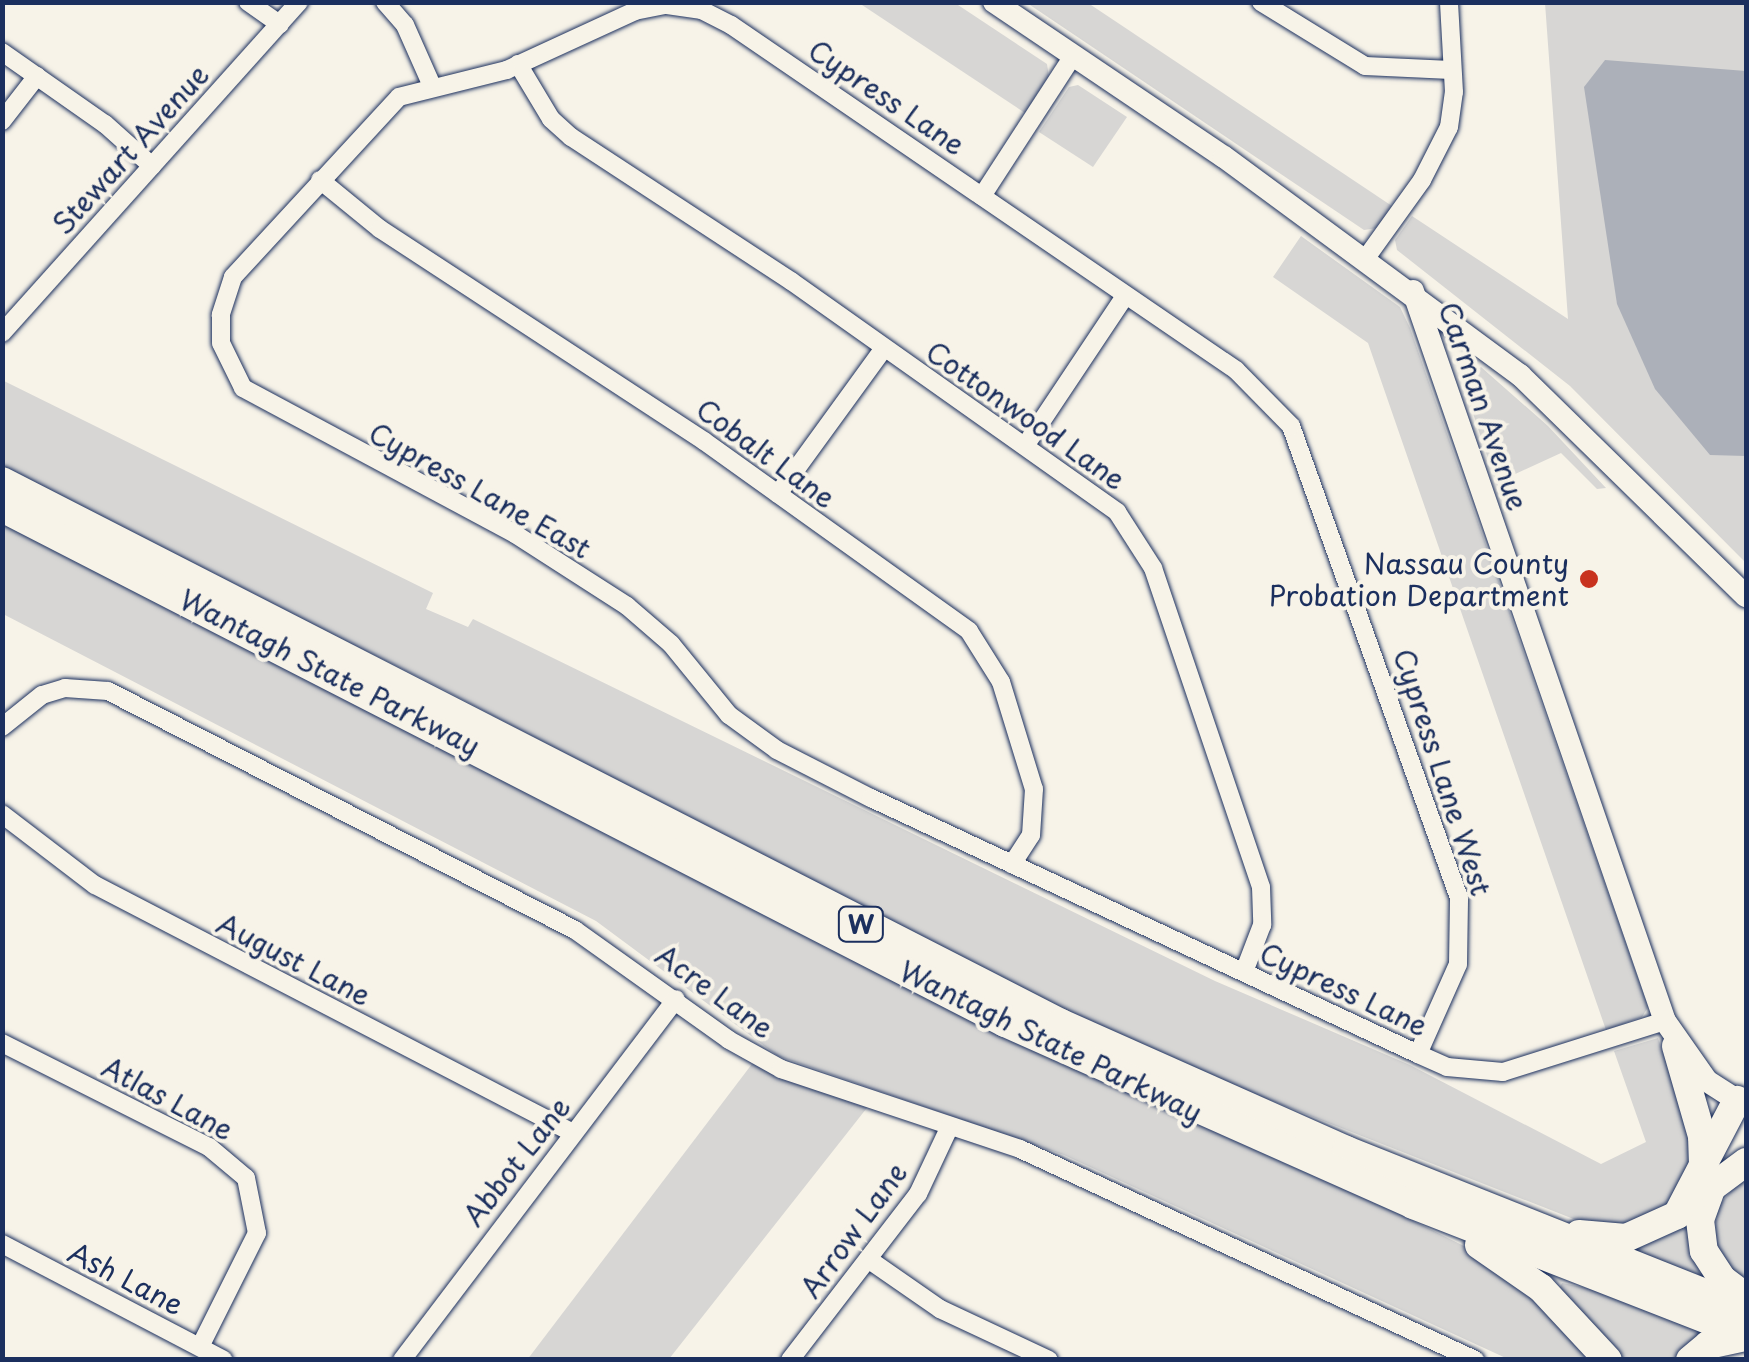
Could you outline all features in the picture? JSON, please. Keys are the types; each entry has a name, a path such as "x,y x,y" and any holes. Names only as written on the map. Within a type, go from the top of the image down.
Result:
{"highway":[{"name":"Wantagh State Parkway","path":"2,481 1061,1024 1542,1231 1746,1309"},
{"name":"Wantagh State Parkway","path":"2,508 1004,1023 1413,1206 1746,1336"},
{"path":"1670,1033 1702,1136 1707,1180 1700,1220 1704,1251 1722,1278 1746,1297"},
{"path":"1542,1231 1606,1238 1644,1234 1677,1215 1707,1180 1743,1107"},
{"path":"1707,1180 1746,1162"},
{"path":"1413,1206 1541,1288 1608,1360"},
{"path":"1690,1360 1708,1346 1746,1336"}],"main road":[{"name":"Carman Avenue","path":"994,2 1413,291 1670,1033 1707,1081 1743,1107"},
{"path":"1413,291 1573,420 1746,596"}],"street":[{"path":"248,2 280,24"},
{"name":"Stewart Avenue","path":"2,333 299,2"},
{"path":"386,2 405,25 432,86"},
{"path":"1261,2 1365,66 1451,70"},
{"path":"1366,258 1442,146 1452,107 1449,2"},
{"name":"Cypress Lane","path":"432,86 518,64 635,11 665,5 702,10 1125,296"},
{"path":"2,52 152,166"},
{"path":"982,196 1074,56"},
{"name":"Cottonwood Lane","path":"518,64 550,119 571,137 884,348 1117,512 1153,568 1262,887 1262,925 1244,972"},
{"path":"2,121 37,76"},
{"name":"Cypress Lane East","path":"432,86 399,98 320,180 227,290 220,343 243,388 515,534 627,606 671,644 728,715 764,742 1012,864"},
{"name":"Cobalt Lane","path":"320,180 380,228 940,606 985,652 1014,714 1034,789 1031,835 1012,864"},
{"path":"1024,446 1125,296"},
{"name":"Cypress Lane West","path":"1125,296 1266,394 1307,457 1459,898 1458,964 1418,1054"},
{"path":"778,494 884,348"},
{"name":"Acre Lane","path":"2,727 42,695 66,688 108,691 576,930 781,1069 1076,1173 1476,1360"},
{"name":"August Lane","path":"2,814 95,885 572,1133"},
{"name":"Cypress Lane","path":"1012,864 1418,1054 1465,1072 1503,1072 1670,1033"},
{"name":"Abbot Lane","path":"402,1360 676,1000"},
{"name":"Atlas Lane","path":"2,1042 209,1148 246,1178 257,1233 200,1347"},
{"name":"Arrow Lane","path":"790,1360 918,1194 950,1126"},
{"name":"Ash Lane","path":"2,1244 224,1360"},
{"path":"868,1259 940,1309 1049,1360"}],"shaded area":[{"path":"859,3 955,3 1047,64 1049,77 1025,113"},
{"path":"1027,3 1088,3 1392,206 1377,228 1364,230"},
{"path":"1545,3 1746,3 1746,563 1570,386 1397,250 1395,240 1412,216 1568,319"},
{"path":"1605,60 1746,71 1746,456 1710,455 1655,389 1617,304 1584,87"},
{"path":"1078,85 1127,117 1093,167 1039,132 1069,87"},
{"path":"1301,236 1400,307 1410,328 1648,1007 1642,1017 1606,1030 1368,343 1273,277"},
{"path":"1481,367 1548,426 1606,488 1597,489 1561,453 1498,482 1502,501 1462,380"},
{"path":"2,380 433,593 426,609 468,627 473,619 1215,981 1410,1065 1601,1164 1646,1142 1614,1051 1658,1038 1694,1143 1679,1201 1638,1227 1599,1229 1234,1086 991,977 433,684 3,472"},
{"path":"2,520 1472,1250 1500,1267 1597,1359 1508,1359 1064,1155 778,1056 596,921 3,614"},
{"path":"755,1060 870,1104 669,1359 527,1360"},
{"path":"1746,1173 1746,1286 1723,1261 1715,1236 1717,1208"},
{"path":"1687,1219 1700,1275 1606,1244 1655,1240"},
{"path":"1562,1283 1596,1290 1721,1336 1678,1359 1619,1359 1559,1289"}],"place":[{"name":"Nassau County Probation Department","path":"1589,579"}]}
